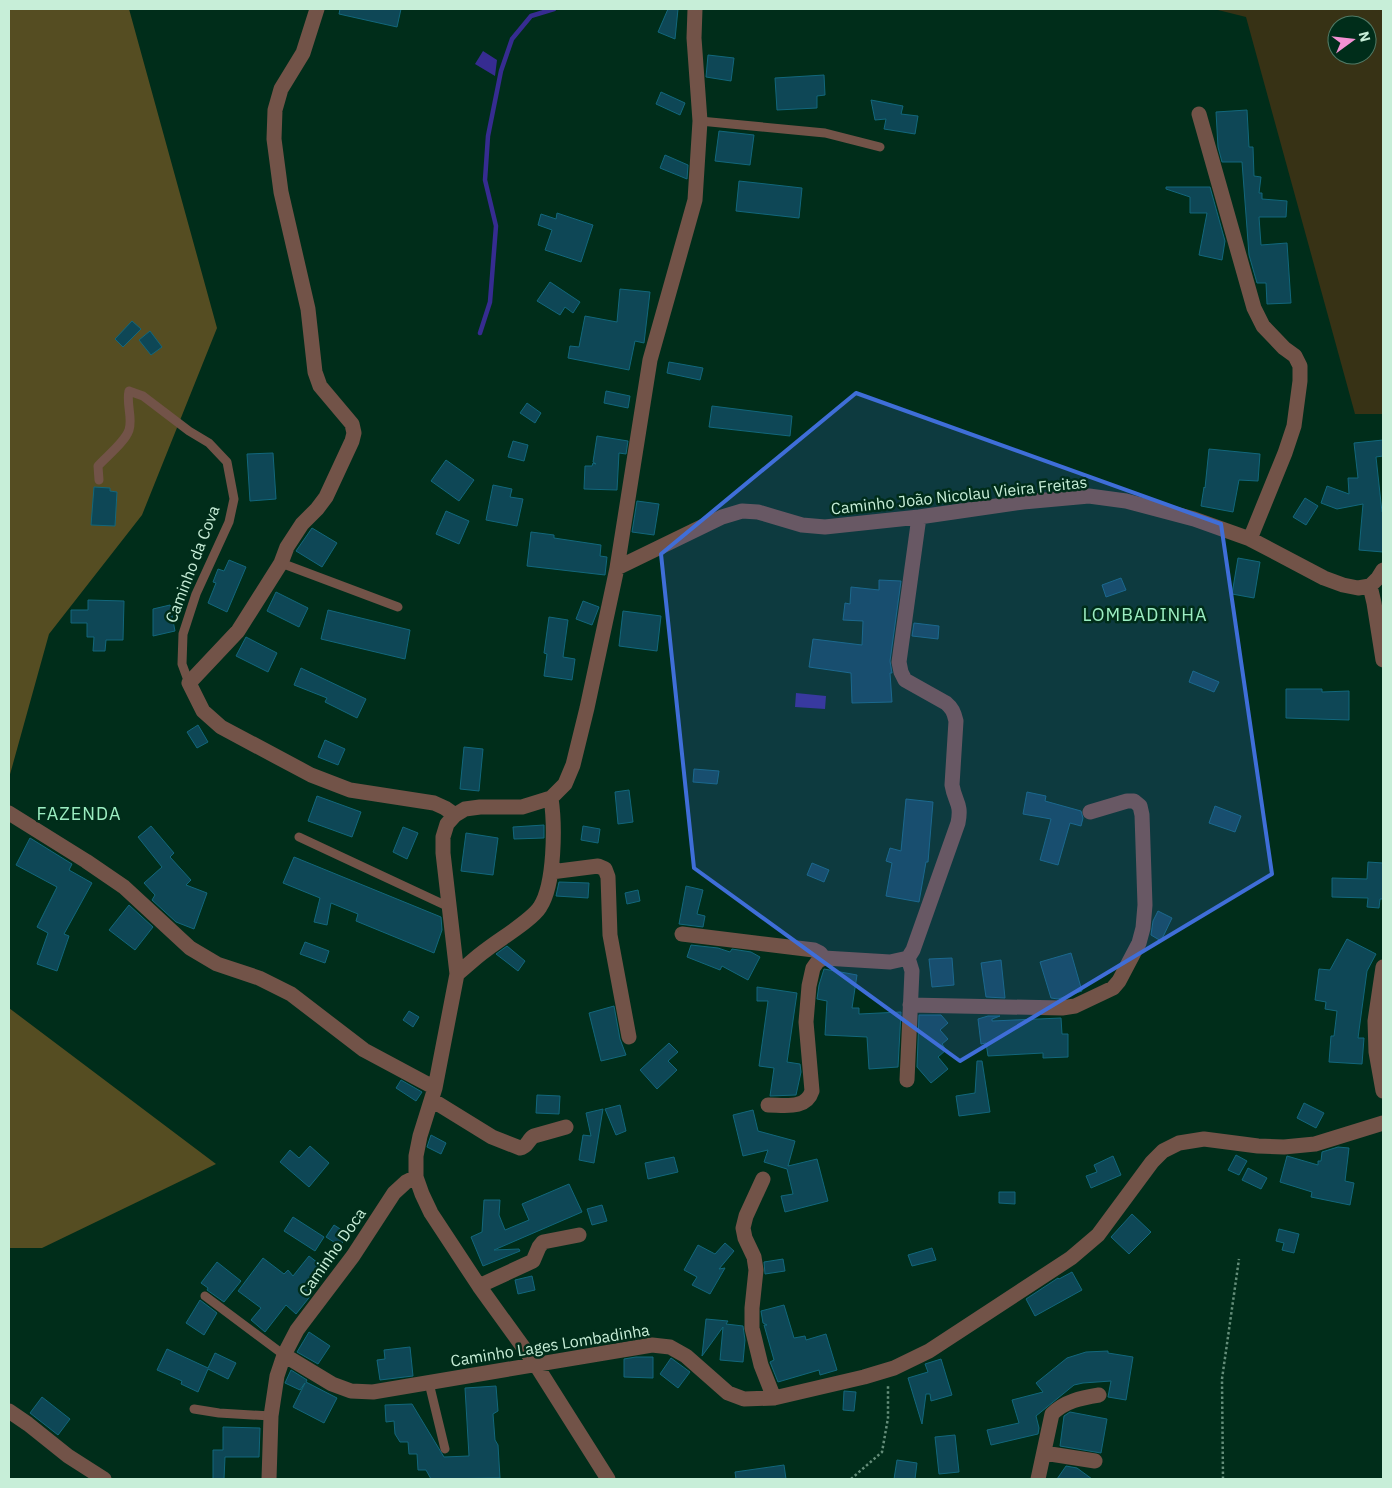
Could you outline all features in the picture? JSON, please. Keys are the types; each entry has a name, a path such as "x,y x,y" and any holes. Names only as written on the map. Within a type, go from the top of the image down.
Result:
{"street":[{"path":"189,684 238,631 281,564 288,547 302,524 326,497 354,433 352,424 320,386 315,372 308,309 281,192 274,139 275,110 281,89 303,53 317,9"},
{"path":"608,1479 536,1364 479,1286 431,1213 416,1177 416,1156 418,1143 434,1094 457,974 443,854 443,837 447,824 455,815 465,809 522,807 551,798 564,784 573,764 587,708 617,568 650,360 695,200 700,121 694,38 695,9"},
{"path":"1199,114 1254,308 1263,326 1284,348 1295,356 1300,366 1294,426 1250,539"},
{"name":"Caminho João Nicolau Vieira Freitas","path":"617,568 722,517 742,512 758,512 802,525 825,527 919,517 1024,502 1089,496 1126,501 1194,519 1250,539 1343,586 1358,588 1370,586"},
{"path":"768,1105 793,1106 803,1103 810,1098 812,1091 806,1022 809,986 813,968 818,961 824,958 890,962 908,958 913,950 960,812 953,794 952,785 956,720 954,712 946,703 905,680 900,672 899,662 919,517"},
{"path":"1383,570 1370,586 1383,660"},
{"name":"Caminho da Cova","path":"189,684 203,711 221,727 310,775 350,790 434,803 455,815"},
{"path":"457,974 539,908 546,894 551,872 554,814 551,798"},
{"path":"910,1006 1062,1008 1074,1006 1114,988 1139,943 1143,928 1142,816 1140,806 1134,801 1127,801 1090,812"},
{"path":"9,813 124,887 190,948 217,964 259,978 290,994 364,1050 434,1094 492,1137 520,1148 527,1145 534,1136 566,1127"},
{"path":"551,872 598,866 605,869 608,877 610,935 629,1037"},
{"path":"682,934 814,950 824,958"},
{"path":"907,1080 912,971 908,958"},
{"path":"1383,967 1375,1021 1376,1052 1383,1091"},
{"name":"Caminho Lages Lombadinha","path":"284,1356 332,1384 351,1391 373,1392 652,1345 670,1347 686,1356 728,1393 744,1398 774,1398 864,1378 929,1351 1072,1258 1098,1235 1152,1162 1163,1151 1179,1143 1204,1139 1258,1146 1284,1147 1315,1144 1383,1123"},
{"name":"Caminho Doca","path":"269,1479 271,1416 278,1376 284,1356 297,1330 353,1256 394,1192 406,1182 416,1177"},
{"path":"763,1179 746,1216 744,1228 745,1238 754,1257 756,1270 752,1328 761,1365 774,1398"},
{"path":"479,1286 532,1261 543,1242 579,1235"},
{"path":"1038,1479 1052,1414 1059,1406 1099,1394"},
{"path":"9,1411 68,1456 104,1479"},
{"path":"1044,1453 1095,1461"}],"lane":[{"path":"700,121 825,133 880,147"},
{"name":"Caminho da Cova","path":"99,480 98,466 129,431 130,419 127,400 129,391 143,396 189,431 209,443 227,462 234,499 229,522 196,594 183,634 182,664 189,684"},
{"path":"281,564 398,607"},
{"path":"299,838 449,907"},
{"path":"205,1296 284,1356"},
{"path":"428,1382 445,1449"},
{"path":"194,1409 219,1413 271,1416"}],"path":[{"path":"1223,1479 1222,1379 1239,1259"},
{"path":"851,1479 882,1452 888,1418 887,1370"}],"highlighted area":[{"path":"856,393 1221,524 1272,874 960,1061 694,868 661,554"}],"shaded area":[{"path":"9,9 129,9 217,328 142,515 49,634 9,778"},
{"path":"1214,9 1383,9 1383,414 1355,414 1246,17"},
{"path":"483,51 497,60 495,76 475,64"},
{"path":"796,693 826,696 825,709 795,707"},
{"path":"9,1008 216,1164 42,1248 9,1248"}],"building":[{"path":"340,9 401,9 397,27 339,14"},
{"path":"668,9 678,9 675,39 658,32"},
{"path":"708,55 734,58 731,81 706,77"},
{"path":"824,75 825,95 817,96 817,108 777,110 775,78"},
{"path":"661,92 685,103 680,115 656,104"},
{"path":"871,100 903,106 901,114 918,116 915,134 884,129 886,119 875,120"},
{"path":"1247,110 1249,147 1253,147 1254,176 1261,177 1259,193 1262,193 1262,199 1287,201 1286,217 1259,217 1261,245 1287,243 1291,303 1267,304 1266,283 1257,283 1249,255 1242,162 1222,162 1218,147 1216,112"},
{"path":"719,131 754,135 750,165 715,161"},
{"path":"665,155 688,165 687,179 660,168"},
{"path":"739,181 802,188 799,218 736,211"},
{"path":"1166,187 1210,187 1225,241 1222,260 1199,255 1207,213 1190,213 1190,197 1166,189"},
{"path":"557,213 593,225 581,262 545,250 552,230 538,225 541,214 556,219"},
{"path":"550,282 580,302 573,313 565,307 560,315 537,301"},
{"path":"620,289 650,292 644,343 635,341 629,370 568,358 570,346 579,347 585,316 617,322"},
{"path":"132,321 141,329 123,347 115,339"},
{"path":"150,331 162,347 151,355 139,340"},
{"path":"669,362 703,368 700,380 667,373"},
{"path":"606,391 630,396 628,408 604,403"},
{"path":"527,403 541,413 535,423 520,413"},
{"path":"712,406 792,416 790,436 709,427"},
{"path":"597,436 628,441 626,454 619,453 617,490 584,489 585,466 592,466 593,463 596,464 593,462"},
{"path":"1383,440 1383,456 1376,457 1383,512 1383,552 1359,550 1363,504 1337,509 1321,503 1327,486 1349,494 1348,478 1358,478 1354,443"},
{"path":"513,441 528,445 524,461 508,457"},
{"path":"1209,449 1260,454 1258,481 1239,480 1233,512 1201,506"},
{"path":"273,453 276,499 250,501 247,454"},
{"path":"446,460 474,480 459,501 431,481"},
{"path":"493,485 512,489 510,497 523,499 517,526 486,520"},
{"path":"94,487 110,488 110,491 117,492 115,526 91,525"},
{"path":"1305,498 1318,506 1306,525 1293,517"},
{"path":"637,501 659,504 654,535 632,532"},
{"path":"446,511 469,521 459,544 436,534"},
{"path":"312,528 337,543 322,567 296,551"},
{"path":"531,532 554,535 554,538 601,545 600,556 607,557 605,575 527,566"},
{"path":"1238,558 1260,562 1254,598 1232,594"},
{"path":"229,560 246,567 227,612 208,603 216,583 213,582 218,569 224,571"},
{"path":"1121,578 1126,590 1106,597 1102,585"},
{"path":"879,580 901,581 890,661 892,702 852,703 851,673 809,667 813,639 862,645 863,621 843,620 845,603 850,604 851,587 879,590"},
{"path":"276,592 308,608 299,627 267,611"},
{"path":"88,600 124,601 123,640 106,640 105,651 93,651 94,637 87,637 87,623 71,623 71,610 88,610"},
{"path":"583,601 599,607 592,625 576,619"},
{"path":"170,605 175,631 153,636 153,609"},
{"path":"328,610 410,630 405,659 321,639"},
{"path":"623,611 661,616 657,651 619,646"},
{"path":"549,617 568,620 563,657 575,659 572,680 544,676 547,654 544,653"},
{"path":"914,623 939,626 938,639 912,636"},
{"path":"246,637 277,653 268,672 236,656"},
{"path":"301,668 366,699 357,718 325,702 327,698 294,685"},
{"path":"1193,671 1219,682 1214,692 1189,682"},
{"path":"1286,689 1322,689 1322,692 1349,691 1349,720 1286,718"},
{"path":"198,725 208,742 197,748 187,732"},
{"path":"325,740 345,749 338,765 318,757"},
{"path":"464,747 483,749 479,791 460,789"},
{"path":"694,769 719,771 717,784 693,782"},
{"path":"629,790 633,822 618,824 615,792"},
{"path":"1027,792 1046,796 1045,801 1081,811 1083,818 1081,826 1070,823 1058,865 1040,860 1051,819 1023,814"},
{"path":"317,796 361,812 352,837 308,821"},
{"path":"906,799 933,802 928,862 926,862 919,902 886,896 892,863 886,861 890,848 901,851"},
{"path":"1215,806 1241,816 1235,832 1209,823"},
{"path":"544,825 544,838 514,839 513,827"},
{"path":"151,826 174,853 170,857 191,880 186,885 207,893 194,929 176,922 152,900 155,895 144,883 162,867 138,837"},
{"path":"583,826 600,829 598,843 581,840"},
{"path":"403,827 418,833 407,859 393,852"},
{"path":"466,833 498,838 493,875 461,871"},
{"path":"30,838 72,864 69,870 92,883 64,934 69,936 57,971 37,964 48,933 37,927 57,887 16,865"},
{"path":"294,857 441,917 442,930 434,953 356,921 358,914 331,903 327,925 314,922 320,898 283,883"},
{"path":"1368,862 1383,863 1383,899 1380,899 1379,908 1367,907 1368,898 1332,897 1332,878 1367,879"},
{"path":"812,863 829,870 824,882 807,875"},
{"path":"559,882 589,883 588,898 556,896"},
{"path":"686,886 703,890 697,914 705,916 703,927 679,924"},
{"path":"638,890 640,901 627,904 625,893"},
{"path":"129,905 153,927 135,950 109,930"},
{"path":"1158,911 1172,918 1161,941 1151,935 1153,921"},
{"path":"1347,939 1376,954 1367,971 1358,1038 1364,1038 1362,1064 1329,1062 1331,1036 1334,1036 1337,1011 1325,1009 1326,1002 1315,1000 1319,969 1330,970"},
{"path":"305,942 329,951 325,963 300,954"},
{"path":"691,945 718,948 730,952 732,949 751,952 760,957 748,980 722,966 720,970 687,957"},
{"path":"507,946 525,961 518,971 496,954"},
{"path":"1071,953 1082,991 1058,999 1051,998 1040,962"},
{"path":"952,958 954,985 932,987 929,959"},
{"path":"1001,960 1005,998 986,997 981,963"},
{"path":"824,969 857,975 852,1008 859,1008 859,1014 901,1012 898,1067 869,1069 867,1037 825,1035 827,1001 817,999"},
{"path":"757,987 797,993 787,1062 800,1064 801,1072 796,1095 770,1096 774,1068 759,1066 768,1001 757,1001"},
{"path":"614,1006 620,1039 626,1055 601,1061 589,1013"},
{"path":"409,1011 419,1017 413,1027 403,1020"},
{"path":"919,1015 941,1015 948,1023 940,1030 948,1039 942,1044 946,1050 938,1057 948,1069 931,1083 917,1067"},
{"path":"988,1016 1000,1016 992,1019 992,1021 1061,1018 1062,1034 1068,1034 1068,1057 1043,1058 1043,1053 988,1056 986,1043 981,1044 978,1019"},
{"path":"669,1043 678,1052 668,1061 677,1070 657,1089 640,1070"},
{"path":"977,1061 982,1061 990,1112 959,1116 956,1096 975,1093"},
{"path":"401,1080 422,1092 416,1101 396,1088"},
{"path":"537,1095 560,1096 559,1114 536,1113"},
{"path":"1304,1103 1324,1113 1316,1128 1297,1118"},
{"path":"620,1105 626,1131 616,1135 605,1109"},
{"path":"603,1109 594,1163 579,1160 583,1135 591,1136 586,1113"},
{"path":"753,1110 758,1131 795,1141 788,1166 817,1159 828,1201 785,1212 781,1196 793,1194 787,1169 764,1162 768,1150 743,1156 733,1115"},
{"path":"431,1135 446,1143 441,1154 427,1147"},
{"path":"310,1146 329,1163 309,1187 280,1162 290,1150 299,1158"},
{"path":"1338,1147 1349,1148 1345,1181 1354,1183 1350,1205 1311,1197 1312,1192 1280,1182 1287,1156 1318,1165 1318,1161 1321,1161 1322,1152"},
{"path":"1236,1155 1247,1161 1239,1175 1228,1170"},
{"path":"1113,1156 1121,1175 1091,1188 1086,1176 1097,1172 1094,1165"},
{"path":"674,1157 678,1172 648,1179 645,1163"},
{"path":"1248,1168 1267,1178 1261,1189 1242,1180"},
{"path":"569,1184 582,1212 494,1250 519,1249 520,1251 483,1266 471,1237 482,1232 484,1200 500,1200 499,1215 505,1230 529,1220 522,1204"},
{"path":"999,1192 1015,1192 1015,1204 999,1203"},
{"path":"602,1205 607,1221 592,1225 587,1209"},
{"path":"1132,1214 1151,1232 1129,1254 1111,1237"},
{"path":"293,1217 324,1237 315,1251 284,1231"},
{"path":"334,1225 348,1234 340,1246 326,1237"},
{"path":"1279,1229 1299,1234 1294,1253 1282,1250 1284,1243 1276,1241"},
{"path":"725,1243 734,1251 719,1269 725,1268 710,1294 692,1285 697,1277 684,1270 698,1245 715,1254"},
{"path":"932,1248 936,1260 912,1266 908,1255"},
{"path":"309,1256 327,1270 310,1292 312,1294 296,1314 286,1305 265,1332 251,1320 261,1308 238,1291 263,1258 284,1274 288,1270 293,1276"},
{"path":"783,1259 785,1271 765,1274 764,1262"},
{"path":"217,1262 241,1281 224,1302 207,1290 208,1288 201,1283"},
{"path":"1072,1272 1082,1290 1035,1316 1026,1299 1058,1278"},
{"path":"532,1276 535,1290 518,1294 515,1280"},
{"path":"200,1300 217,1313 204,1335 186,1323"},
{"path":"784,1305 794,1338 805,1336 806,1340 826,1334 837,1370 820,1375 819,1370 778,1382 770,1362 774,1360 764,1325 767,1325 763,1323 761,1311"},
{"path":"706,1319 728,1321 726,1324 743,1326 745,1340 743,1362 720,1360 723,1327 702,1356"},
{"path":"309,1332 330,1346 318,1364 297,1352"},
{"path":"410,1347 413,1376 380,1380 377,1360 385,1359 384,1350"},
{"path":"167,1349 208,1368 215,1353 236,1363 228,1379 208,1369 198,1392 181,1384 182,1381 157,1370"},
{"path":"1108,1351 1108,1353 1133,1357 1126,1400 1108,1397 1111,1381 1074,1385 1036,1416 1039,1428 1038,1434 991,1445 987,1430 1019,1423 1012,1400 1043,1392 1036,1383 1067,1358 1086,1352"},
{"path":"653,1357 653,1378 624,1377 624,1359"},
{"path":"671,1358 690,1372 678,1388 660,1374"},
{"path":"941,1359 952,1395 931,1401 930,1394 926,1394 922,1424 908,1378 928,1372 925,1364"},
{"path":"291,1370 307,1380 306,1382 337,1398 324,1423 293,1407 305,1383 300,1390 285,1383"},
{"path":"496,1386 498,1411 493,1414 495,1440 498,1445 500,1478 431,1479 426,1470 418,1470 417,1454 409,1454 408,1442 400,1442 395,1434 394,1421 386,1422 385,1405 412,1404 444,1457 469,1456 465,1388"},
{"path":"844,1391 856,1392 854,1411 843,1410"},
{"path":"42,1397 70,1419 58,1435 30,1413"},
{"path":"1070,1412 1107,1419 1101,1453 1060,1446 1064,1416"},
{"path":"223,1427 260,1428 259,1457 225,1457 224,1479 213,1479 213,1450 223,1450"},
{"path":"955,1435 959,1472 939,1474 935,1437"},
{"path":"897,1460 917,1463 915,1479 894,1479"},
{"path":"784,1465 786,1479 736,1479 735,1472"},
{"path":"1066,1466 1077,1468 1092,1479 1057,1479"}],"waterway":[{"path":"480,333 490,302 496,226 485,180 488,136 501,71 512,39 531,16 554,9"}],"district":[{"name":"LOMBADINHA","path":"1145,614"},
{"name":"FAZENDA","path":"79,813"}]}
